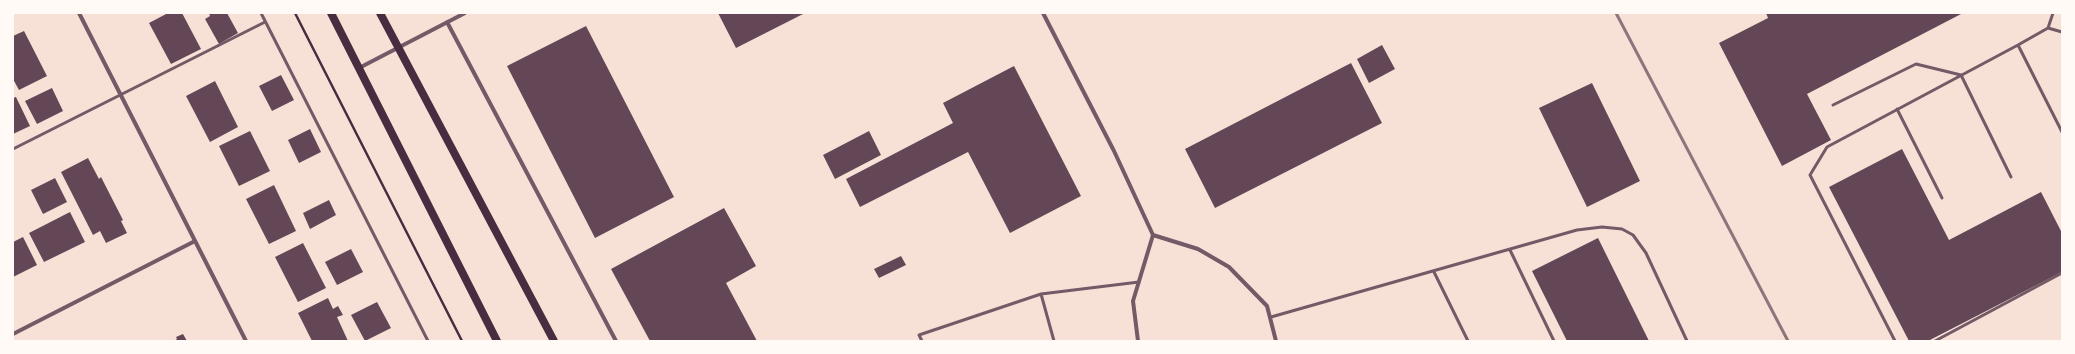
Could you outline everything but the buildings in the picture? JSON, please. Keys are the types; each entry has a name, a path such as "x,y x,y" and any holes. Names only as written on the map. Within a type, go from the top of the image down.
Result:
{"main road":[{"path":"331,13 497,341"},
{"path":"380,13 554,341"}],"street":[{"path":"79,13 246,341"},
{"path":"359,68 465,13"},
{"path":"1043,13 1114,151 1153,235 1133,301 1138,341"},
{"path":"447,22 616,341"},
{"path":"1153,235 1198,249 1229,267 1267,306 1276,341"},
{"path":"13,334 195,241"}],"lane":[{"path":"260,13 428,341"},
{"path":"1895,341 1810,175 1827,147 2048,28 2053,13"},
{"path":"13,149 265,22"},
{"path":"2048,28 2062,32"},
{"path":"2018,45 2062,132"},
{"path":"1833,105 1916,64 1961,75"},
{"path":"1961,75 2011,177"},
{"path":"1897,109 1942,198"},
{"path":"1271,317 1434,272 1577,230 1602,227 1622,229 1634,235 1646,253 1687,341"},
{"path":"1510,250 1554,341"},
{"path":"1434,272 1468,341"},
{"path":"1935,341 2062,273"},
{"path":"922,341 919,335 1041,294 1139,282"},
{"path":"1041,294 1054,341"}],"path":[{"path":"296,13 462,341"}],"railway":[{"path":"1616,13 1788,341"}]}
